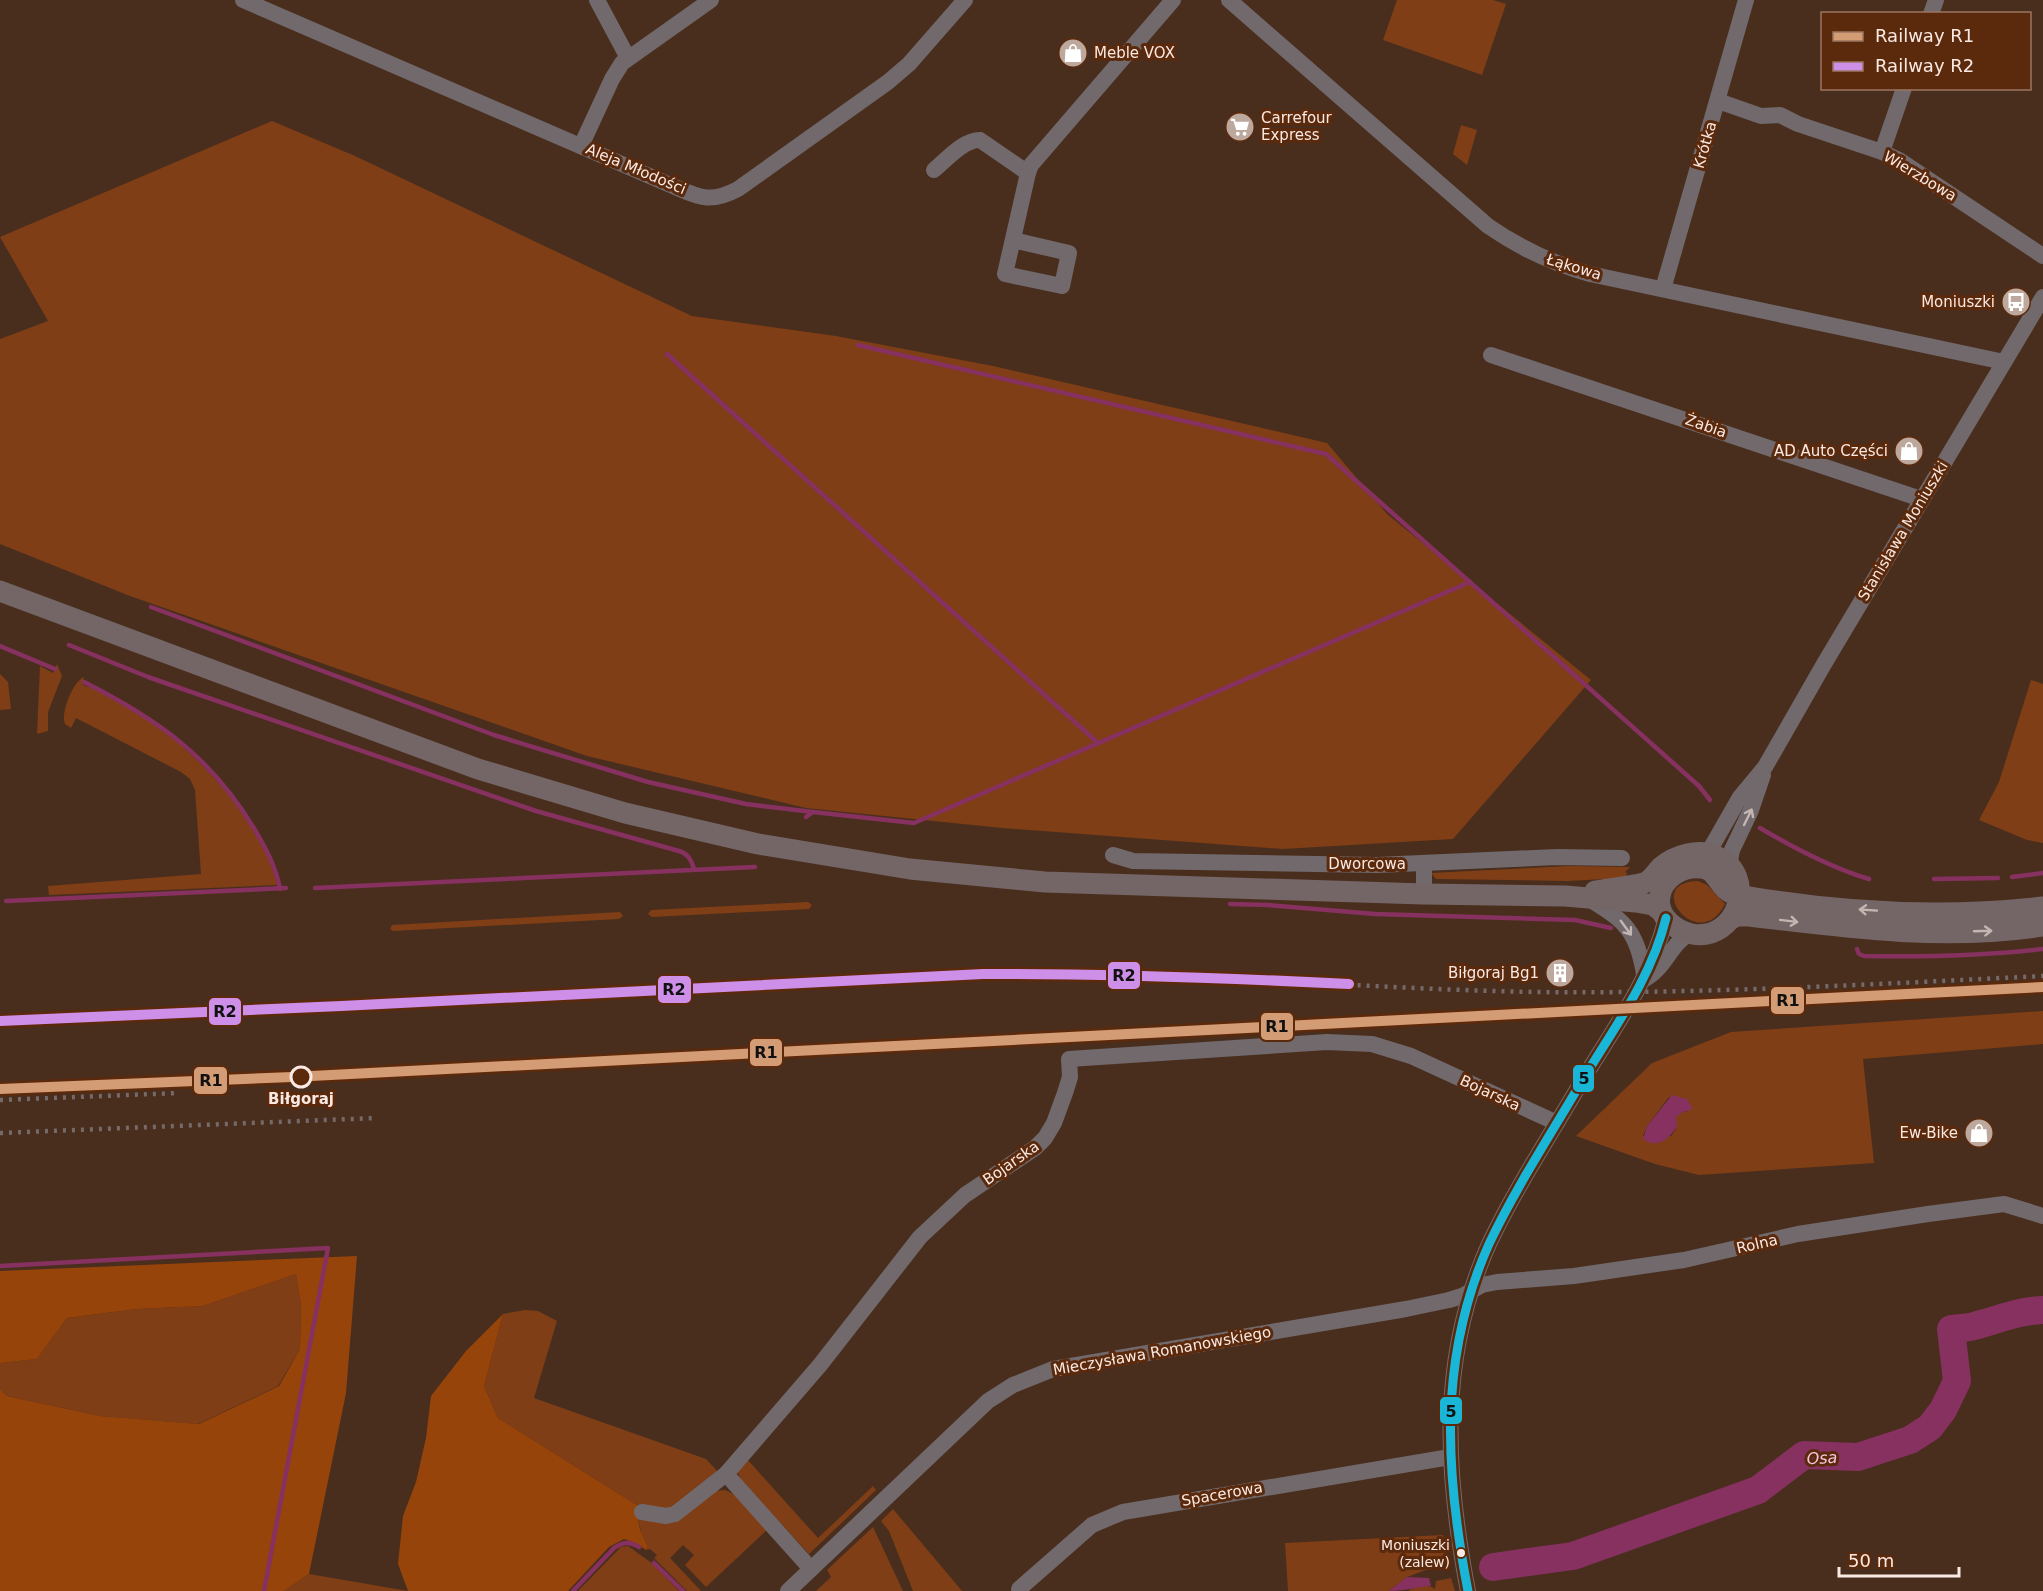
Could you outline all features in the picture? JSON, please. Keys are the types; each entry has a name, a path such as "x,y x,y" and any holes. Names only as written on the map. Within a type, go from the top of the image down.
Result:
{"main road":[{"path":"0,591 478,769 624,813 758,844 878,864 1013,880 1122,886 1565,896 1650,904 1676,928 1690,934 1712,932 1737,916 1894,932 1989,931 2043,926"},
{"path":"1565,896 1648,881 1662,867 1689,854 1702,861 1731,893 1739,895 1836,908 1882,911 1964,913 2043,907"},
{"path":"1664,915 1659,902 1660,894 1667,881 1702,861 1719,858 1729,866 1738,881 1737,910 1731,919"}],"street":[{"name":"Aleja Młodości","path":"243,0 264,4 581,146 688,192 711,199 720,198 738,189 897,75 909,64 961,1"},
{"path":"597,0 628,58"},
{"path":"581,146 612,79 622,63 711,0"},
{"path":"1013,240 1028,173 1036,156 1173,0"},
{"name":"Łąkowa","path":"1229,0 1488,226 1516,244 1552,262 1590,274 2004,362"},
{"name":"Krótka","path":"1663,289 1746,0"},
{"path":"1882,152 1903,90"},
{"name":"Wierzbowa","path":"1718,101 1761,116 1780,115 1798,124 1882,152 1906,165 2043,256"},
{"path":"933,170 961,147 972,140 980,140 1028,173"},
{"name":"Stanisława Moniuszki","path":"1702,861 1740,797 1765,767 1921,499 2043,297"},
{"name":"Żabia","path":"1491,355 1921,499"},
{"name":"Stanisława Moniuszki","path":"1729,866 1732,850 1756,799 1765,767"},
{"name":"Dworcowa","path":"1113,855 1134,861 1377,865 1557,857 1622,858"},
{"path":"1424,864 1424,894"},
{"path":"1586,898 1617,917 1627,927 1635,943 1644,977"},
{"path":"1468,1591 1460,1550 1449,1429 1453,1371 1471,1291 1494,1234 1644,977 1660,937 1664,915"},
{"path":"1644,977 1657,971 1682,939 1690,934"},
{"name":"Bojarska","path":"642,1512 666,1516 675,1514 726,1474 820,1365 920,1237 965,1195 1035,1148 1045,1138 1054,1123 1070,1077 1069,1059 1327,1042 1372,1044 1411,1056 1557,1123"},
{"name":"Rolna","path":"1471,1291 1482,1285 1497,1282 1574,1276 1684,1260 1798,1234 1993,1205 2004,1204 2043,1216"},
{"name":"Mieczysława Romanowskiego","path":"788,1591 988,1401 1002,1390 1028,1378 1053,1369 1406,1309 1449,1300 1471,1291"},
{"name":"Spacerowa","path":"1019,1589 1092,1525 1123,1512 1450,1457"},
{"path":"726,1474 811,1569"}],"shaded area":[{"path":"1397,0 1493,0 1506,4 1482,75 1383,40"},
{"path":"272,121 355,156 692,316 836,336 993,366 1327,443 1387,514 1591,680 1453,839 1283,849 1002,828 806,808 587,756 130,596 0,544 0,339 48,321 0,237"},
{"path":"1461,125 1477,130 1467,165 1453,154"},
{"path":"57,664 62,676 48,712 48,731 37,734 40,666 53,673"},
{"path":"0,674 8,682 11,709 0,710"},
{"path":"84,677 82,684 136,711 201,764 241,811 257,836 277,885 49,895 48,886 201,874 195,790 190,779 181,772 76,718 71,728 65,724 64,713 68,698"},
{"path":"2031,680 2043,684 2043,843 2027,840 1979,820 1999,782"},
{"path":"1570,866 1630,867 1625,872 1627,873 1625,878 1567,881 1436,879 1431,873"},
{"path":"1698,881 1707,885 1725,904 1714,918 1702,922 1690,920 1680,912 1675,902 1675,892 1682,884"},
{"path":"808,902 812,905 809,909 652,917 648,914 651,910"},
{"path":"620,912 623,916 619,919 393,931 390,929 392,925"},
{"path":"2043,1011 2043,1044 1863,1059 1874,1163 1699,1175 1655,1164 1576,1136 1652,1063 1731,1032","holes":["1669,1097 1688,1111 1679,1113 1676,1117 1676,1129 1671,1136 1643,1136 1647,1126"]},
{"path":"1672,1095 1687,1099 1692,1107 1691,1110 1676,1117 1677,1127 1666,1139 1658,1143 1648,1142 1643,1139 1647,1126"},
{"path":"357,1256 346,1393 309,1574 284,1591 0,1591 0,1389 7,1396 100,1416 199,1424 279,1386 300,1349 301,1305 296,1274 203,1306 137,1309 67,1318 37,1359 0,1363 0,1271"},
{"path":"296,1274 301,1305 300,1349 278,1386 198,1424 100,1416 7,1396 0,1389 0,1363 37,1359 67,1318 137,1309 203,1306"},
{"path":"525,1310 538,1311 557,1321 534,1398 706,1459 719,1473 670,1511 640,1507 498,1418 484,1386 503,1314"},
{"path":"503,1314 484,1386 498,1418 640,1507 638,1517 640,1527 648,1546 646,1550 624,1539 609,1547 568,1591 408,1591 398,1564 403,1516 416,1482 426,1438 431,1396 466,1351"},
{"path":"747,1459 818,1538 873,1486 876,1490 809,1554 741,1480 737,1471"},
{"path":"725,1490 742,1498 768,1529 706,1587 685,1565 694,1555 683,1545 670,1558 701,1591 687,1591 654,1558 657,1555 650,1549 646,1550 648,1546 642,1535 637,1515 645,1518 712,1491"},
{"path":"893,1509 962,1591 913,1591 889,1531 881,1521"},
{"path":"873,1527 903,1591 816,1591 831,1577 827,1570"},
{"path":"1443,1535 1447,1562 1407,1577 1389,1591 1288,1591 1285,1543"},
{"path":"628,1546 653,1564 679,1591 578,1591 621,1547"},
{"path":"309,1574 408,1591 284,1591"},
{"path":"1407,1577 1429,1578 1431,1586 1389,1591"},
{"path":"1451,1578 1455,1591 1408,1591 1422,1586 1435,1589 1436,1581"}],"waterway":[{"path":"858,345 1326,454 1699,786 1710,800"},
{"path":"667,354 1098,743"},
{"path":"806,817 813,812 914,823 1470,582"},
{"path":"151,607 494,735 648,782 746,804 813,812"},
{"path":"69,645 148,677 536,811 679,851 689,857 694,869"},
{"path":"0,646 55,669"},
{"path":"84,682 159,726 201,761 220,781 238,804 267,851 280,889"},
{"path":"1760,828 1813,857 1869,879"},
{"path":"315,888 755,867"},
{"path":"2012,877 2043,873"},
{"path":"1934,879 1998,878"},
{"path":"6,901 286,888"},
{"path":"1230,904 1375,914 1575,920 1611,928"},
{"path":"1857,949 1859,954 1864,956 1976,955 2043,949"},
{"path":"0,1266 328,1248 264,1591"},
{"name":"Osa","path":"1493,1567 1573,1556 1758,1490 1804,1455 1858,1457 1910,1440 1930,1427 1943,1410 1957,1381 1951,1329 1971,1327 2016,1314 2043,1310"},
{"path":"573,1591 614,1548 626,1543 639,1547"},
{"path":"654,1563 683,1591"}],"railway":[{"path":"0,1021 983,974 1151,975 1537,992 1790,988 2043,976"},
{"path":"0,1100 179,1093"},
{"path":"0,1133 376,1118"}],"rail line":[{"name":"R2","path":"0,1021 983,974 1166,976 1349,984"},
{"name":"R1","path":"0,1089 292,1077 2043,987"}],"transit line":[{"name":"5","path":"1468,1591 1454,1503 1451,1416 1454,1373 1461,1330 1473,1287 1489,1244 1509,1204 1617,1025 1651,963 1666,918"}],"place":[{"name":"Meble VOX","path":"1073,53"},
{"name":"Carrefour Express","path":"1240,127"},
{"name":"Moniuszki","path":"2016,302"},
{"name":"AD Auto Części","path":"1909,451"},
{"name":"Biłgoraj Bg1","path":"1560,973"},
{"name":"Biłgoraj","path":"301,1077"},
{"name":"Ew-Bike","path":"1979,1133"},
{"name":"Moniuszki (zalew)","path":"1461,1553"}]}
